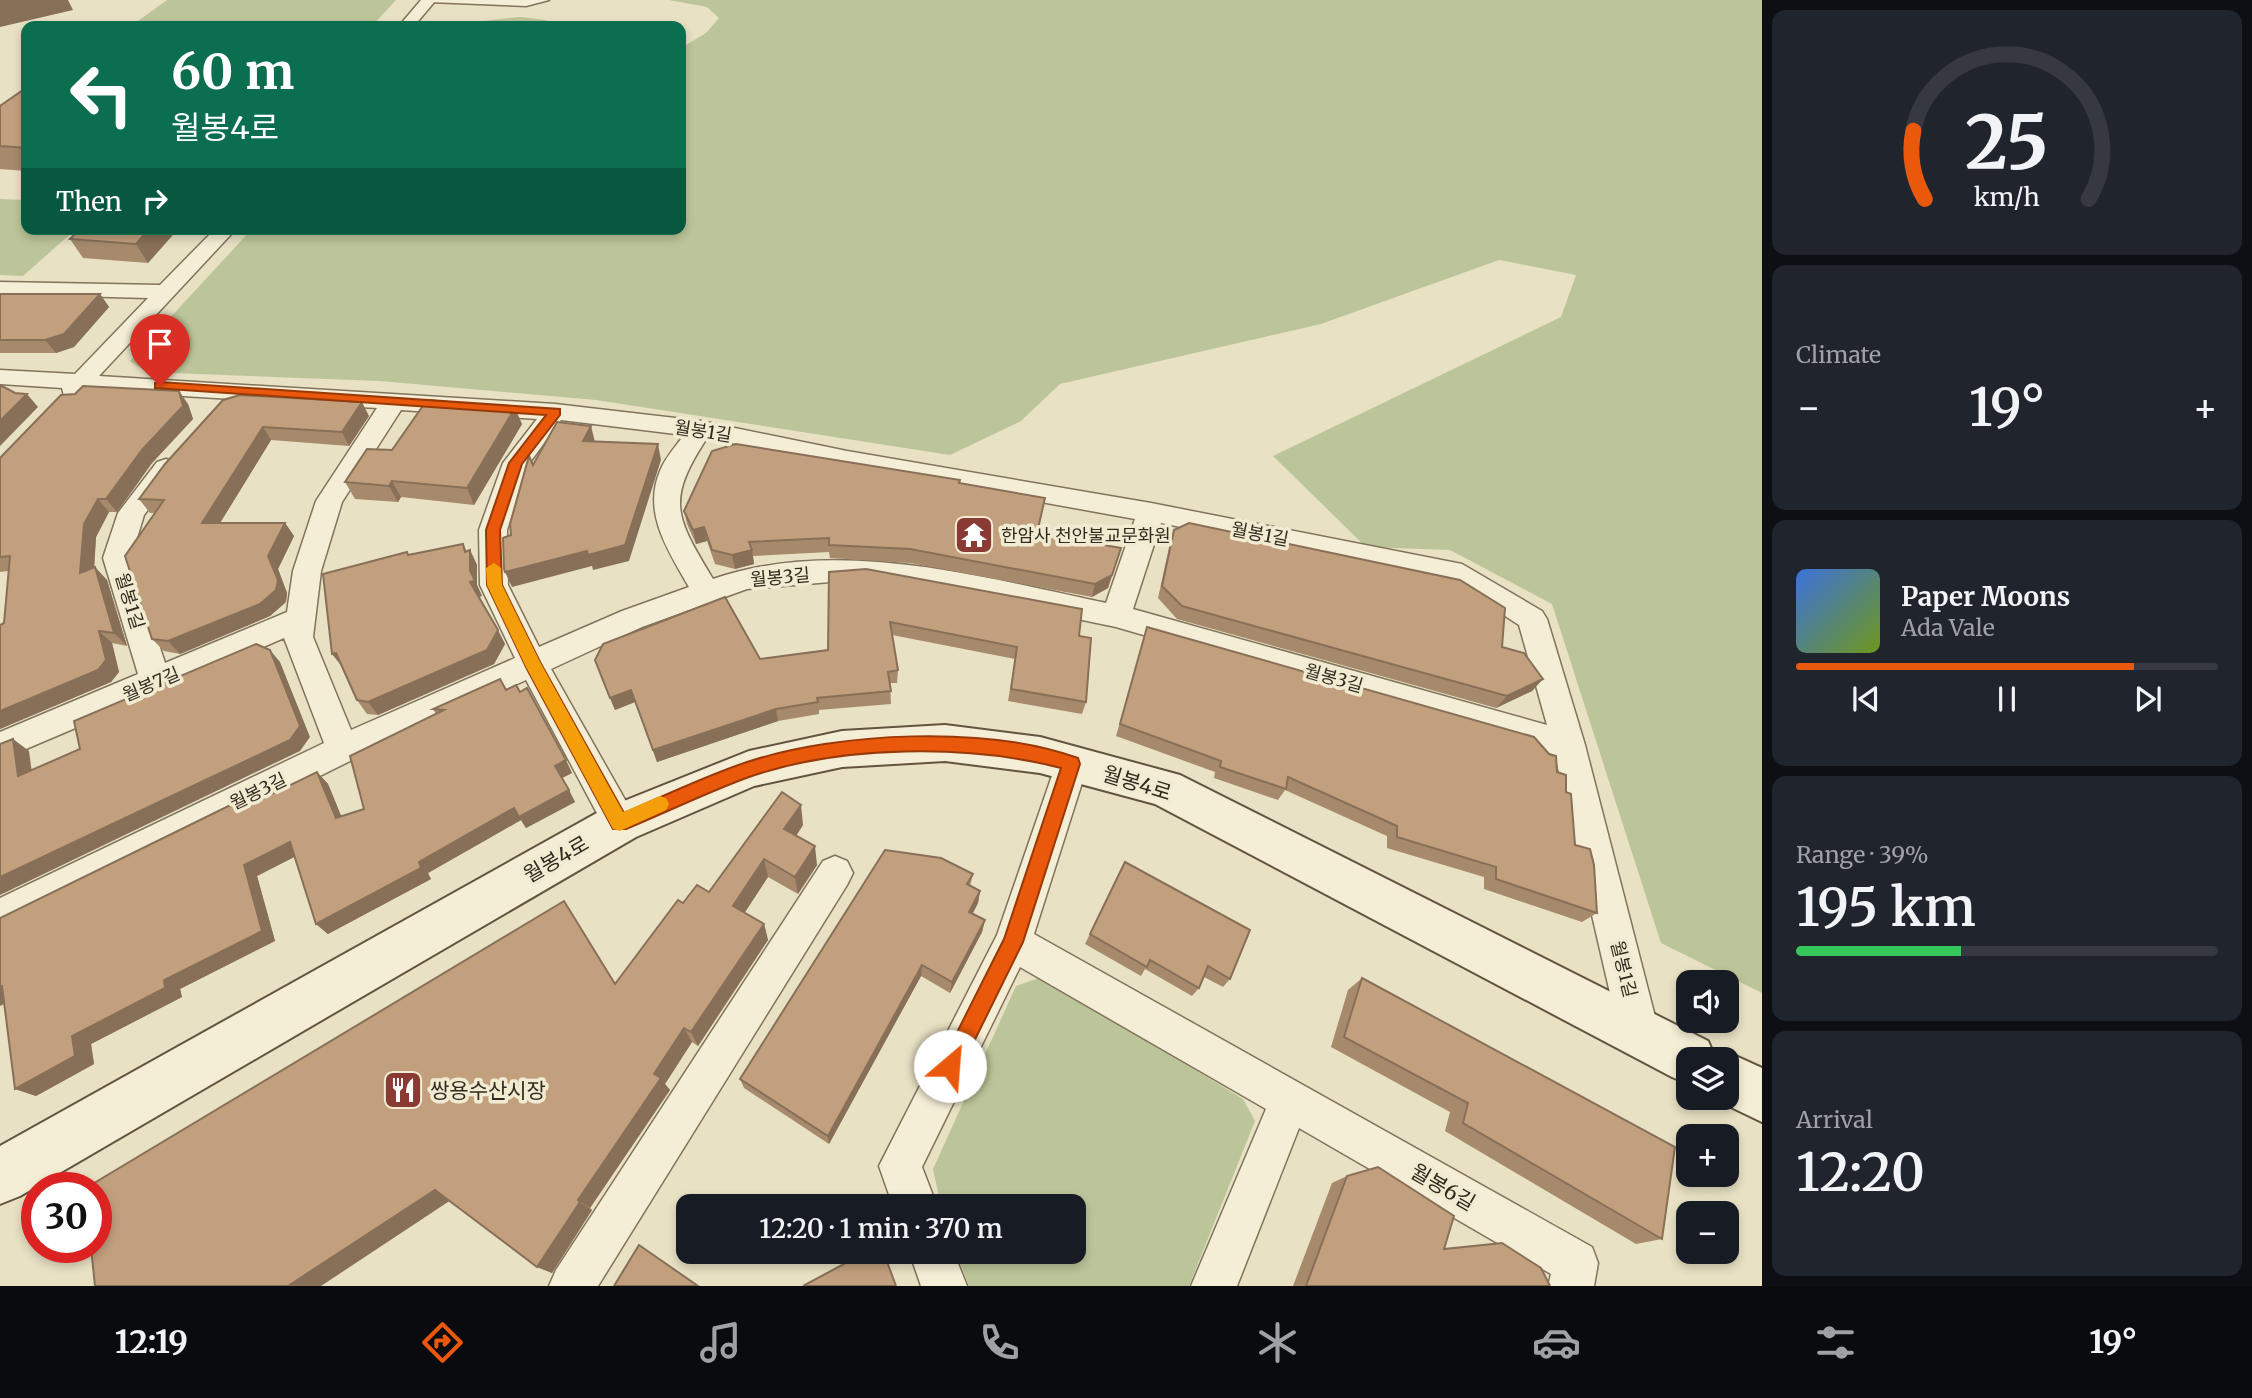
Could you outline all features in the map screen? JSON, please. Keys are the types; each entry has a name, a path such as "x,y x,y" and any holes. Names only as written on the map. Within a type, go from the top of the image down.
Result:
{"street":[{"path":"410,21 429,0"},
{"path":"55,409 220,235"},
{"path":"0,288 167,292"},
{"name":"월봉1길","path":"0,377 395,400 555,412 701,429 847,460 1151,512 1462,575 1532,619 1569,745 1639,1032"},
{"path":"209,421 237,390"},
{"path":"343,749 298,637 307,571 329,502 395,400"},
{"path":"555,412 516,463 493,530 494,585 533,665 620,823"},
{"path":"701,429 672,472 664,508 680,547 707,593"},
{"name":"월봉1길","path":"156,683 117,558 131,513 181,451"},
{"path":"1116,616 1151,512"},
{"name":"월봉3길","path":"0,917 343,749 632,620 745,579 866,569 953,582 1116,616 1569,745"},
{"name":"월봉7길","path":"0,746 156,683 300,619"},
{"name":"월봉4로","path":"0,1176 620,823 749,769 842,748 945,743 1040,755 1165,788 1676,1052"},
{"path":"911,1194 901,1166 1013,942 1072,764"},
{"path":"572,1286 835,873"},
{"name":"월봉6길","path":"1013,942 1576,1263 1571,1286"},
{"path":"1739,1084 1762,1096"},
{"path":"1214,1286 1290,1100"},
{"path":"936,1264 944,1286"}],"lane":[{"path":"429,0 526,4 545,0"}],"green space":[{"path":"167,0 396,0 377,21 138,21"},
{"path":"669,0 1762,0 1762,993 1739,982 1739,970 1716,970 1661,943 1552,604 1450,550 1366,547 1273,456 1561,317 1576,275 1499,260 1321,324 1060,384 1021,421 950,455 596,400 380,381 147,372 130,361 246,235 686,235 686,45 706,33 719,18 707,7"},
{"path":"520,17 548,21 484,21"},
{"path":"0,199 21,200 21,235 69,235 23,276 0,275"},
{"path":"1042,977 1243,1099 1255,1121 1189,1286 969,1286 960,1264 1086,1264 1086,1194 938,1194 933,1169 1016,986"}],"building":[{"path":"21,91 21,148 0,146 0,106"},
{"path":"74,235 144,235 136,244 70,239"},
{"path":"0,294 100,294 64,334 45,340 0,340"},
{"path":"0,385 15,393 27,394 0,421"},
{"path":"83,386 179,391 183,406 142,450 106,499 98,499 84,524 80,573 95,567 114,633 99,631 106,660 98,670 0,711 0,625 4,623 10,556 0,557 0,458 61,395 75,394"},
{"path":"240,395 362,402 342,432 263,427 202,523 285,523 268,556 278,580 276,590 260,604 168,641 152,639 125,556 164,500 139,499 165,464 223,400"},
{"path":"427,400 515,408 467,488 392,481 389,486 345,482 367,449 392,450"},
{"path":"557,422 591,426 583,441 658,444 625,545 588,555 587,551 505,572 503,538 511,535 510,524 529,456 533,465"},
{"path":"736,444 960,480 959,483 1045,498 1037,533 1121,548 1112,575 1095,584 910,549 829,545 829,538 749,542 752,550 732,555 712,550 704,527 693,530 684,511 712,451"},
{"path":"1189,523 1460,580 1505,608 1502,647 1524,653 1543,679 1507,696 1182,606 1162,586 1174,530"},
{"path":"463,544 465,552 470,550 470,570 475,581 470,582 498,630 487,650 368,702 357,700 336,653 332,654 323,574 407,552 408,555"},
{"path":"866,569 1082,609 1079,636 1091,638 1086,702 1011,689 1017,647 890,622 898,670 888,672 891,691 817,698 818,702 776,709 653,750 631,690 610,698 595,660 603,644 725,597 760,659 828,650 829,572"},
{"path":"1147,627 1534,737 1549,754 1556,756 1557,772 1566,775 1566,792 1571,794 1575,845 1590,849 1594,865 1597,913 1496,879 1496,867 1397,837 1397,826 1288,777 1286,789 1220,767 1221,761 1120,724"},
{"path":"256,644 270,650 300,726 290,740 0,877 0,744 13,739 18,776 80,749 74,721"},
{"path":"500,679 506,690 516,685 520,692 527,688 566,760 555,766 569,790 519,817 514,808 419,862 421,868 316,924 290,842 244,865 262,931 164,980 165,988 72,1036 75,1056 15,1089 2,986 0,987 0,918 249,796 239,810 317,772 336,818 364,809 350,756 444,710 433,709"},
{"path":"782,792 801,805 784,829 815,846 795,877 764,859 733,906 764,924 691,1032 684,1028 654,1074 661,1078 578,1200 580,1202 537,1267 435,1190 288,1286 95,1286 93,1263 112,1263 112,1172 564,901 615,984 678,900 683,903 697,885 709,892"},
{"path":"885,850 941,858 973,874 967,884 980,891 969,912 985,920 952,982 922,965 828,1136 740,1079"},
{"path":"1125,862 1250,930 1230,979 1208,966 1199,988 1150,960 1147,967 1090,934"},
{"path":"1362,978 1675,1147 1662,1239 1463,1123 1468,1103 1344,1037"},
{"path":"1378,1167 1454,1216 1444,1249 1502,1243 1541,1268 1550,1286 1306,1286 1347,1176"},
{"path":"639,1245 698,1286 614,1286"},
{"path":"844,1264 888,1264 896,1286 803,1286"}],"slow traffic":[{"path":"494,568 494,585 533,665 620,823 660,804"}],"place":[{"name":"한암사 천안불교문화원","path":"974,535"},
{"name":"쌍용수산시장","path":"403,1090"}],"route":[{"path":"160,386 555,412 516,463 493,530 494,585 533,665 620,823 666,801 749,769 842,748 945,743 1040,755 1072,764 1013,942 950,1066"}]}
